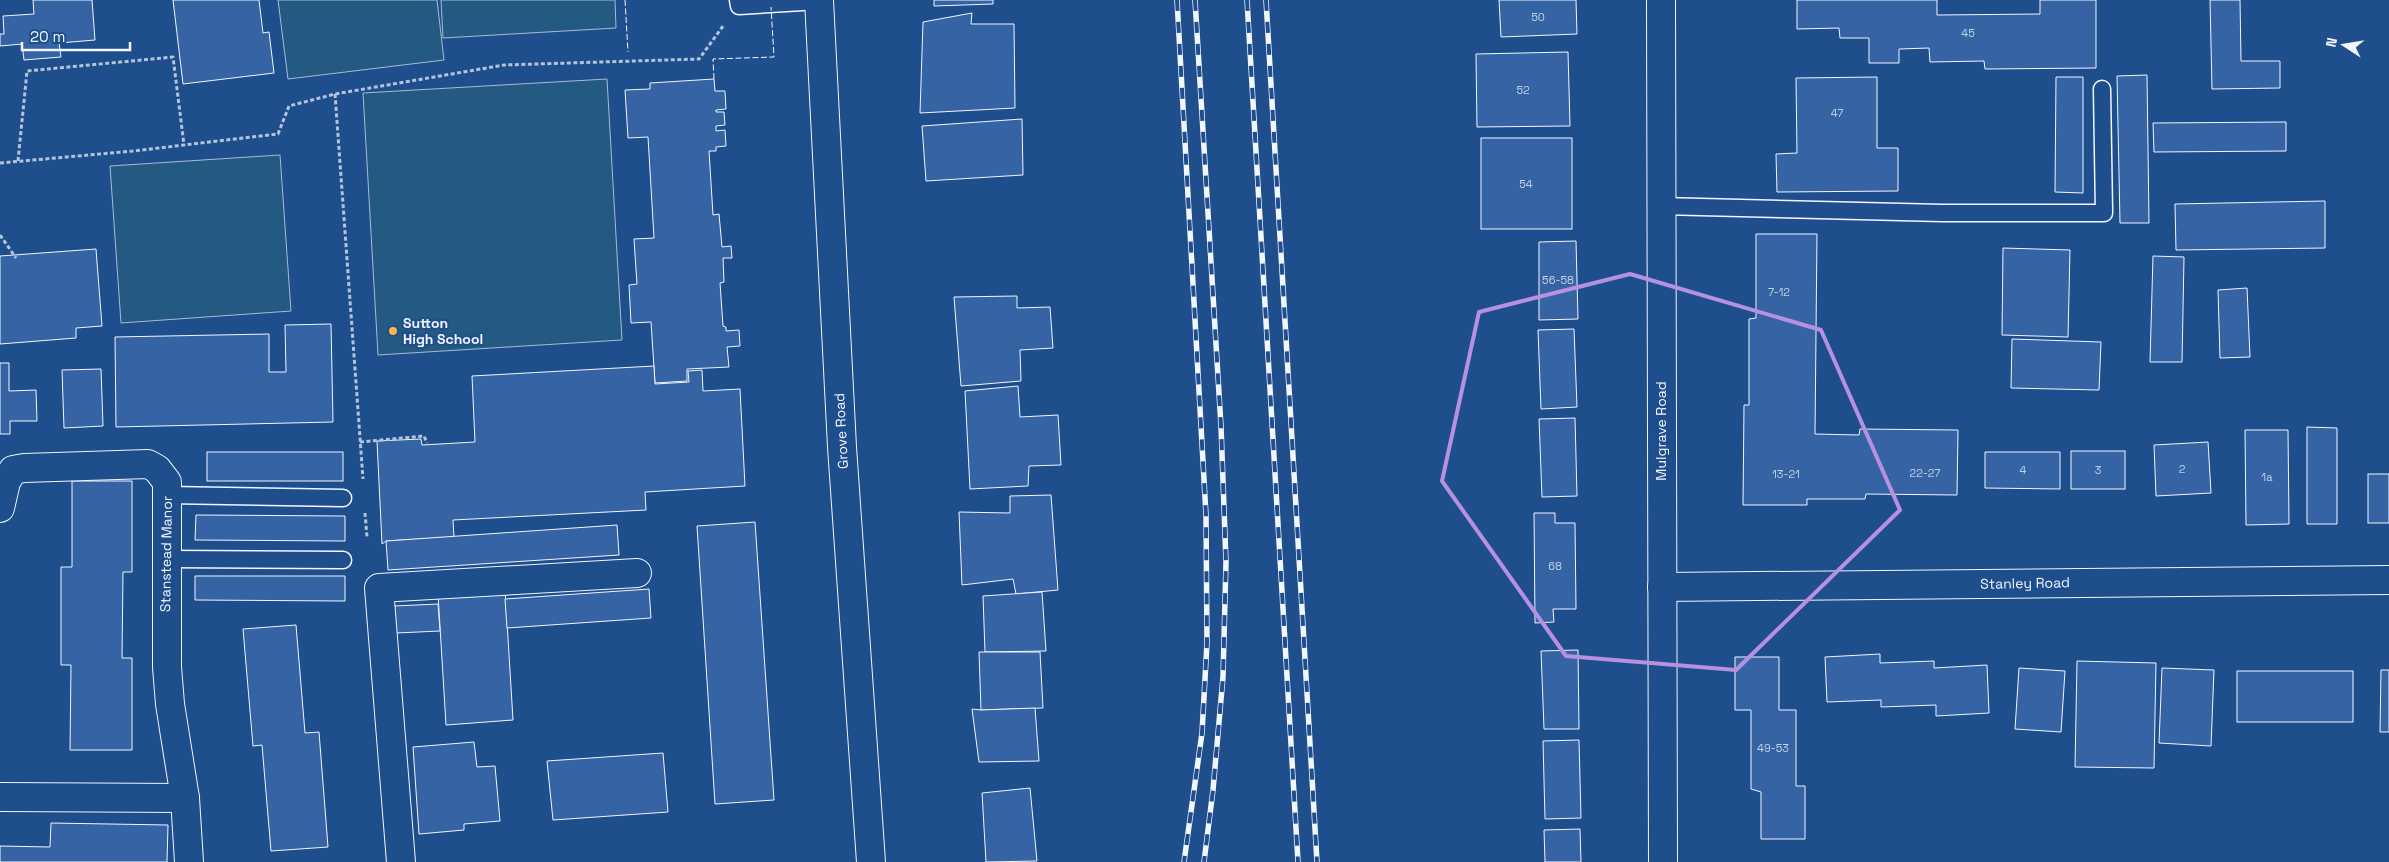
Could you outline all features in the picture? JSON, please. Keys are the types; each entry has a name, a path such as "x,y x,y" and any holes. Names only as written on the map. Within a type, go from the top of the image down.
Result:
{"street":[{"name":"Grove Road","path":"819,0 842,447 871,862"},
{"name":"Mulgrave Road","path":"1661,0 1663,862"},
{"name":"Stanstead Manor","path":"0,508 6,482 13,470 24,468 148,464 156,469 167,482 167,667 170,704 185,798 189,862"},
{"path":"401,862 379,588 637,574"},
{"name":"Stanley Road","path":"1662,587 2389,580"},
{"path":"0,797 185,798"}],"lane":[{"path":"738,3 819,0"},
{"path":"1661,206 1942,213 2104,213 2102,89"},
{"path":"167,495 343,498"},
{"path":"166,559 343,560"}],"path":[{"path":"0,163 278,134 289,106 335,94 504,65 699,59 738,3"},
{"path":"18,161 27,71 173,57 184,145"},
{"path":"335,94 363,480"},
{"path":"0,235 16,258"},
{"path":"360,442 424,436 427,443"},
{"path":"365,508 367,537"}],"highlighted area":[{"path":"1630,274 1821,330 1900,510 1736,670 1566,656 1442,481 1479,312"}],"shaded area":[{"path":"278,0 437,0 444,60 288,79"},
{"path":"441,0 615,0 616,28 443,38"},
{"path":"607,79 622,340 378,355 363,93"},
{"path":"280,155 291,311 121,323 110,166"}],"building":[{"path":"33,0 92,0 95,40 59,43 61,57 24,60 22,44 0,46 0,34 4,34 3,16 34,14"},
{"path":"173,0 259,0 263,33 269,32 274,73 183,84"},
{"path":"934,0 993,0 993,4 934,6"},
{"path":"1499,0 1576,0 1577,34 1501,37"},
{"path":"1797,0 1937,0 1937,15 2040,14 2040,0 2096,0 2096,68 1985,69 1984,61 1930,62 1929,48 1899,49 1899,63 1869,63 1869,38 1840,38 1839,28 1797,29"},
{"path":"2210,0 2240,0 2241,61 2280,61 2280,88 2212,89"},
{"path":"972,13 971,24 1014,24 1015,108 920,113 923,22"},
{"path":"1568,52 1570,126 1477,127 1476,54"},
{"path":"2147,75 2149,223 2120,223 2117,76"},
{"path":"1877,77 1877,148 1898,148 1898,191 1777,192 1776,154 1797,153 1796,78"},
{"path":"2056,77 2083,77 2083,193 2055,192"},
{"path":"714,79 715,91 725,91 726,109 716,110 716,112 724,112 725,125 716,126 716,131 725,130 726,146 716,147 716,151 709,151 713,215 719,214 722,247 731,246 732,258 723,258 724,282 720,283 723,326 726,327 726,331 739,330 740,346 727,347 729,367 687,369 687,381 655,383 651,322 631,323 629,285 637,284 634,239 654,238 648,137 628,138 625,90 650,89 650,83"},
{"path":"1022,119 1023,175 926,181 922,126"},
{"path":"2286,122 2286,151 2154,152 2153,123"},
{"path":"1481,138 1572,138 1572,229 1481,229"},
{"path":"2325,201 2325,248 2176,250 2175,204"},
{"path":"1756,234 1817,234 1815,434 1859,435 1860,429 1958,430 1957,495 1866,494 1865,499 1807,499 1807,505 1743,505 1744,405 1749,405 1749,319 1756,318"},
{"path":"1576,241 1578,319 1539,320 1539,242"},
{"path":"2003,248 2070,250 2068,337 2002,335"},
{"path":"96,249 102,326 76,328 76,338 0,344 0,256"},
{"path":"2153,256 2184,257 2182,362 2150,362"},
{"path":"2247,288 2250,357 2220,358 2218,290"},
{"path":"1017,296 1017,308 1050,307 1053,348 1020,350 1021,381 961,386 954,297"},
{"path":"331,324 333,422 116,427 115,337 269,334 269,372 286,372 285,325"},
{"path":"1574,329 1577,407 1541,409 1538,330"},
{"path":"2012,339 2101,342 2099,390 2011,388"},
{"path":"0,363 9,363 9,391 36,390 37,421 10,421 10,434 0,434"},
{"path":"654,366 655,384 689,382 688,371 702,370 703,391 740,389 745,486 645,492 646,510 453,520 454,537 386,541 382,544 377,441 421,439 422,445 475,442 472,376"},
{"path":"101,369 103,426 64,428 62,370"},
{"path":"1018,386 1020,417 1058,415 1061,465 1029,466 1028,486 970,489 965,391"},
{"path":"1575,418 1577,496 1542,497 1539,419"},
{"path":"2307,427 2337,428 2337,524 2307,524"},
{"path":"2245,430 2288,430 2289,524 2246,525"},
{"path":"2208,442 2211,493 2156,496 2154,445"},
{"path":"2071,451 2125,451 2125,489 2071,489"},
{"path":"207,452 343,452 343,481 207,481"},
{"path":"1985,452 2060,452 2060,489 1985,488"},
{"path":"2368,474 2389,474 2389,523 2368,523"},
{"path":"72,481 132,481 132,572 123,572 122,658 132,658 132,750 70,750 71,665 61,665 61,567 72,567"},
{"path":"1051,495 1058,590 1016,594 1013,579 962,585 959,512 1010,513 1010,496"},
{"path":"1534,513 1555,513 1555,523 1575,523 1576,609 1553,609 1554,622 1535,623"},
{"path":"196,515 345,516 345,541 195,540"},
{"path":"755,522 774,800 715,804 697,526"},
{"path":"617,525 619,555 388,570 386,541"},
{"path":"195,576 345,576 345,601 195,600"},
{"path":"505,589 513,720 446,725 438,594"},
{"path":"649,589 651,618 507,628 505,599"},
{"path":"1042,592 1046,651 985,652 983,596"},
{"path":"438,604 440,631 396,633 394,606"},
{"path":"296,625 305,733 319,732 328,847 271,851 262,745 253,746 243,629"},
{"path":"1578,650 1579,729 1544,729 1541,651"},
{"path":"979,652 1040,652 1043,708 981,710"},
{"path":"1880,654 1880,663 1934,661 1934,668 1987,665 1989,713 1936,716 1936,705 1881,707 1881,700 1827,702 1825,657"},
{"path":"1735,657 1779,657 1779,710 1796,710 1796,786 1805,786 1805,839 1761,839 1761,792 1751,789 1751,710 1735,710"},
{"path":"2077,661 2156,663 2154,768 2075,767"},
{"path":"2019,668 2065,671 2061,732 2015,729"},
{"path":"2162,668 2214,670 2211,746 2159,743"},
{"path":"2381,670 2389,670 2389,732 2380,732"},
{"path":"2237,671 2353,671 2353,722 2237,722"},
{"path":"1035,708 1039,761 979,762 972,709"},
{"path":"1579,740 1581,818 1545,819 1543,741"},
{"path":"474,742 477,767 495,766 500,821 464,824 464,830 419,834 413,747"},
{"path":"663,753 668,812 553,820 547,761"},
{"path":"1030,788 1037,861 986,862 982,793"},
{"path":"51,823 168,825 167,862 0,862 0,846 50,847"},
{"path":"1580,829 1581,862 1545,862 1544,830"}],"railway":[{"path":"1177,0 1206,515 1207,643 1202,733 1184,862"},
{"path":"1195,0 1221,426 1226,562 1223,677 1213,790 1204,862"},
{"path":"1247,0 1298,862"},
{"path":"1266,0 1317,862"}],"fence":[{"path":"625,0 628,52"},
{"path":"714,79 713,59 774,57 771,7"}],"place":[{"name":"Sutton High School","path":"393,331"}]}
